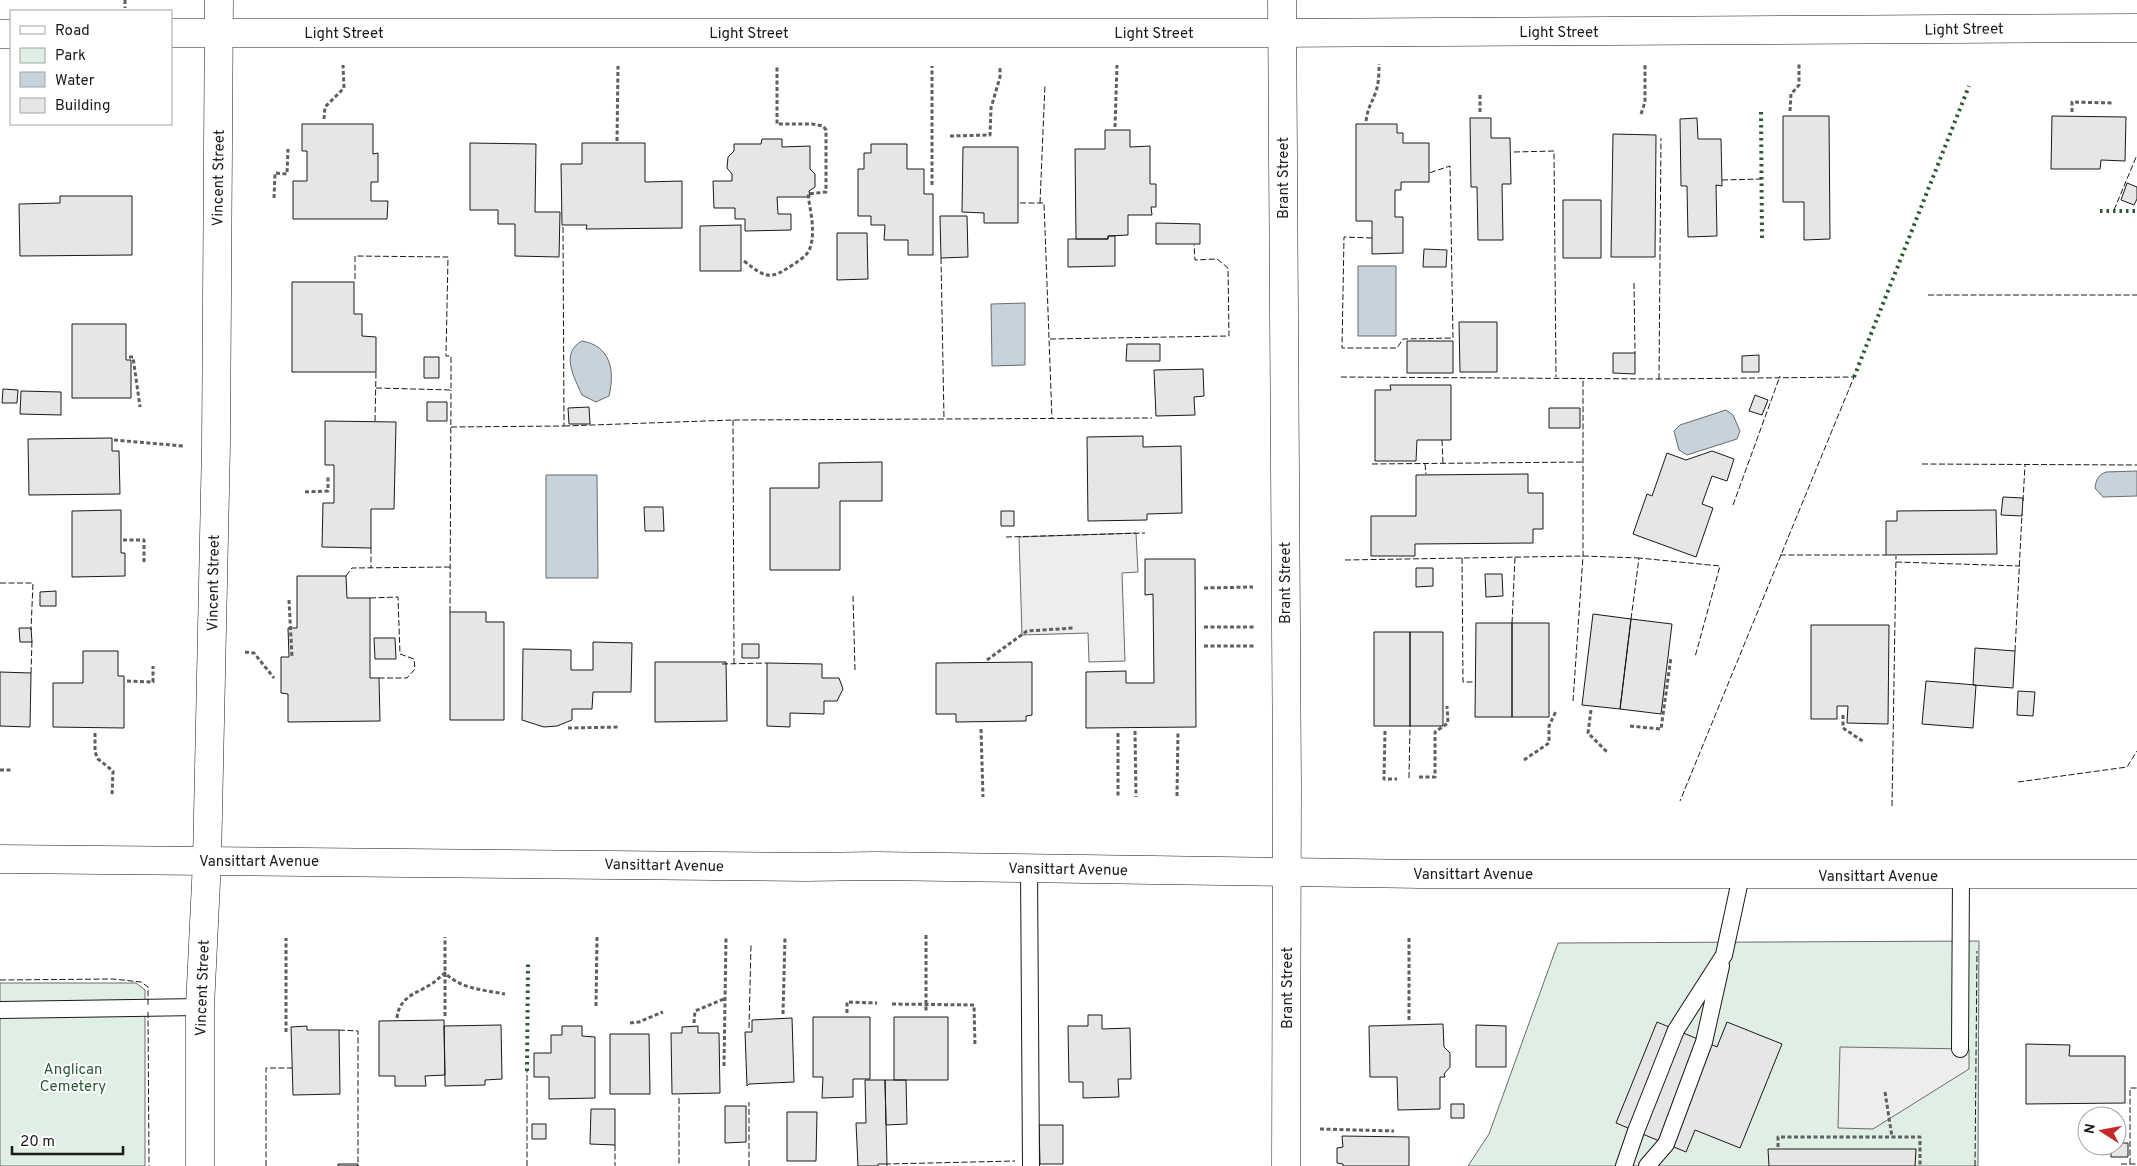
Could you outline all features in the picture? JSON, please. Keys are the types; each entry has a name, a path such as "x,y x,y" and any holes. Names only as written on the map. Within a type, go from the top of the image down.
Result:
{"street":[{"name":"Vincent Street","path":"200,1166 200,1006 207,861 216,455 219,0"},
{"name":"Brant Street","path":"1282,0 1287,873 1286,1166"},
{"name":"Light Street","path":"172,33 1282,32 2137,28"},
{"name":"Vansittart Avenue","path":"0,858 1029,868 1287,873 1741,876 2137,874"}],"lane":[{"path":"1029,868 1032,1166"},
{"path":"1647,1166 1666,1144 1704,1042 1741,876"},
{"path":"1960,1049 1961,876"},
{"path":"1624,1166 1676,1030 1724,955"},
{"path":"0,1010 200,1006"}],"path":[{"path":"125,0 125,8"},
{"path":"1790,111 1791,94 1799,85 1799,55"},
{"path":"1366,121 1368,106 1375,95 1379,78 1379,56"},
{"path":"1641,114 1645,102 1645,56"},
{"path":"932,58 932,185"},
{"path":"950,136 990,135 991,108 1000,76 1000,58"},
{"path":"1115,127 1117,59"},
{"path":"617,141 618,60"},
{"path":"744,261 761,274 773,276 782,273 802,259 810,249 812,236 813,223 808,194 826,192 826,130 823,126 812,124 777,124 777,60"},
{"path":"324,119 326,107 344,88 343,62"},
{"path":"1480,95 1480,114"},
{"path":"2072,112 2072,102 2113,103"},
{"path":"274,198 275,173 287,174 288,149"},
{"path":"129,357 133,357 140,408"},
{"path":"114,440 188,447"},
{"path":"305,492 328,492 328,475"},
{"path":"123,540 144,540 144,564"},
{"path":"1204,588 1260,587"},
{"path":"289,600 292,657"},
{"path":"1204,627 1260,627"},
{"path":"987,660 1027,630 1074,628"},
{"path":"1204,646 1260,646"},
{"path":"1630,726 1662,730 1671,657"},
{"path":"127,681 153,682 153,666"},
{"path":"1419,777 1435,777 1435,732 1448,723 1447,706"},
{"path":"1590,710 1588,733 1607,752"},
{"path":"1524,760 1549,743 1549,726 1556,711"},
{"path":"1843,715 1843,728 1864,742"},
{"path":"568,728 620,727"},
{"path":"981,729 983,797"},
{"path":"1135,731 1136,797"},
{"path":"1384,731 1384,779 1397,779"},
{"path":"1177,796 1178,732"},
{"path":"95,733 94,752 98,759 113,772 112,796"},
{"path":"1118,733 1118,796"},
{"path":"0,770 13,770"},
{"path":"926,935 926,1011"},
{"path":"445,937 445,1016"},
{"path":"596,1006 597,937"},
{"path":"724,1066 726,937"},
{"path":"783,1014 784,937"},
{"path":"1409,937 1409,1020"},
{"path":"286,938 286,1032"},
{"path":"445,973 451,979 466,986 505,994"},
{"path":"397,1018 403,1001 433,983 445,973"},
{"path":"694,1023 695,1012 726,998"},
{"path":"847,1013 847,1002 877,1003"},
{"path":"892,1004 974,1004 974,1046"},
{"path":"630,1023 638,1022 662,1012"},
{"path":"1885,1092 1892,1137"},
{"path":"1286,1128 1394,1131"},
{"path":"1778,1146 1778,1137 1920,1137 1920,1166"}],"green space":[{"path":"1979,941 1978,1166 1468,1166 1489,1134 1558,943"},
{"name":"Anglican Cemetery","path":"0,983 136,983 145,990 145,1166 0,1166"}],"shaded area":[{"path":"1136,533 1138,572 1122,573 1125,661 1089,662 1088,633 1022,635 1019,537"},
{"path":"1840,1047 1969,1049 1969,1069 1873,1129 1838,1128"}],"water":[{"path":"1358,266 1396,266 1396,336 1358,336"},
{"path":"1025,303 1025,365 992,366 991,304"},
{"path":"582,341 599,348 609,361 611,369 609,396 596,402 582,395 571,366 572,352 575,346"},
{"path":"1726,410 1733,415 1740,431 1737,439 1687,455 1679,450 1674,431 1680,425"},
{"path":"2137,471 2137,496 2103,497 2095,488 2098,478 2106,472"},
{"path":"546,475 597,475 598,578 546,578"}],"building":[{"path":"1783,116 1829,116 1830,239 1804,240 1804,202 1783,202"},
{"path":"2052,116 2126,117 2125,161 2101,160 2100,169 2051,169"},
{"path":"1470,118 1491,118 1491,138 1510,138 1511,184 1502,184 1503,240 1478,240 1477,187 1471,187"},
{"path":"1697,118 1698,139 1721,139 1722,186 1716,185 1717,236 1688,237 1687,186 1681,186 1680,119"},
{"path":"302,124 373,124 373,154 378,153 378,182 371,182 371,201 388,201 387,219 293,219 293,181 307,181 307,151 302,151"},
{"path":"1356,124 1397,124 1397,133 1403,133 1403,143 1429,143 1429,182 1401,182 1401,190 1395,190 1395,217 1403,217 1403,253 1372,254 1372,221 1356,221"},
{"path":"1105,130 1130,130 1130,147 1150,146 1150,184 1156,184 1156,207 1151,207 1152,215 1128,215 1128,235 1108,236 1108,239 1076,239 1075,149 1105,149"},
{"path":"1613,134 1656,135 1655,257 1611,257"},
{"path":"762,139 782,139 782,147 810,146 810,169 815,174 815,187 809,191 810,197 777,197 778,214 791,214 791,230 745,231 745,219 735,219 735,208 714,208 713,181 732,181 732,174 727,168 728,157 734,151 734,144 761,144"},
{"path":"470,143 536,144 535,212 560,212 559,257 515,256 515,224 498,224 498,210 470,210"},
{"path":"582,143 645,143 645,182 682,181 682,228 586,229 587,225 562,225 561,164 582,164"},
{"path":"871,144 907,144 907,169 924,169 924,194 933,194 933,255 908,255 908,240 884,240 885,225 871,225 871,216 858,216 858,169 864,169 864,153 871,153"},
{"path":"963,147 1018,147 1018,223 984,223 984,213 962,212"},
{"path":"2127,183 2137,187 2137,199 2134,205 2121,200"},
{"path":"60,196 132,196 132,255 20,256 19,204 60,203"},
{"path":"1563,200 1601,200 1601,258 1563,258"},
{"path":"940,216 967,216 968,257 941,258"},
{"path":"1156,223 1200,224 1200,244 1156,244"},
{"path":"741,225 741,271 700,271 700,226"},
{"path":"837,233 867,233 868,279 837,280"},
{"path":"1108,236 1115,236 1115,266 1068,267 1068,239 1108,239"},
{"path":"1424,249 1447,250 1446,267 1423,267"},
{"path":"292,282 354,282 354,314 362,314 362,336 376,337 376,372 292,372"},
{"path":"1459,322 1497,322 1497,372 1460,372"},
{"path":"72,324 126,324 126,360 131,360 131,398 72,398"},
{"path":"1407,341 1453,341 1453,373 1407,373"},
{"path":"1127,344 1160,344 1160,361 1126,361"},
{"path":"1613,353 1635,353 1635,374 1613,373"},
{"path":"1759,355 1759,372 1742,372 1742,356"},
{"path":"424,357 439,357 439,378 424,378"},
{"path":"1203,369 1204,396 1194,397 1195,415 1156,416 1154,370"},
{"path":"1390,385 1451,385 1451,440 1417,440 1416,461 1375,461 1375,390 1391,390"},
{"path":"3,389 18,390 17,403 2,403"},
{"path":"21,391 61,392 61,415 20,414"},
{"path":"1755,395 1768,400 1762,415 1749,411"},
{"path":"427,402 447,402 447,421 427,421"},
{"path":"589,407 590,424 569,424 568,408"},
{"path":"1549,408 1580,408 1580,428 1549,428"},
{"path":"325,421 396,422 394,509 371,509 371,548 322,547 323,503 334,503 334,465 325,465"},
{"path":"1143,436 1143,447 1181,446 1182,513 1147,514 1147,520 1088,521 1087,437"},
{"path":"112,438 112,451 119,451 120,494 29,495 28,439"},
{"path":"1712,451 1734,459 1727,481 1712,476 1702,504 1713,508 1696,557 1633,534 1647,494 1652,496 1667,453 1686,460"},
{"path":"882,462 882,501 840,501 840,570 770,570 770,488 819,488 819,463"},
{"path":"1528,474 1528,493 1543,493 1543,529 1533,529 1533,543 1415,544 1415,556 1371,556 1371,516 1416,516 1416,475"},
{"path":"2003,497 2023,498 2022,516 2001,515"},
{"path":"644,507 663,507 664,531 645,531"},
{"path":"121,510 121,553 125,553 125,576 72,577 72,511"},
{"path":"1996,510 1997,554 1886,555 1886,521 1897,521 1897,511"},
{"path":"1001,511 1014,511 1014,526 1001,526"},
{"path":"1145,559 1195,559 1196,727 1086,728 1086,672 1126,671 1126,683 1154,683 1153,594 1145,595"},
{"path":"1416,568 1433,568 1433,586 1416,587"},
{"path":"1485,574 1502,574 1503,596 1486,597"},
{"path":"297,576 346,576 347,598 370,598 370,678 379,678 380,721 288,722 288,694 281,693 281,657 289,657 288,628 297,628"},
{"path":"56,591 56,606 40,606 40,592"},
{"path":"450,612 486,612 486,622 504,622 504,720 450,720"},
{"path":"1593,614 1631,619 1620,709 1582,705"},
{"path":"1631,619 1672,624 1661,714 1620,709"},
{"path":"1476,623 1512,623 1512,717 1475,717"},
{"path":"1512,623 1549,623 1549,717 1512,717"},
{"path":"1811,625 1889,625 1888,724 1847,723 1848,706 1837,706 1837,719 1811,719"},
{"path":"19,628 31,628 32,642 20,642"},
{"path":"1374,632 1410,632 1410,726 1374,726"},
{"path":"1410,632 1443,632 1443,726 1410,726"},
{"path":"374,638 395,638 396,659 375,659"},
{"path":"593,642 632,643 631,692 593,692 592,709 572,709 572,720 557,726 544,727 522,720 523,649 571,650 571,670 593,670"},
{"path":"742,644 759,644 759,658 742,658"},
{"path":"1975,648 2015,651 2013,688 1973,685"},
{"path":"83,651 118,651 118,676 124,676 124,728 53,727 53,683 83,683"},
{"path":"655,662 726,662 727,721 655,722"},
{"path":"1032,662 1032,715 1026,716 1026,721 956,722 956,714 936,714 936,663"},
{"path":"767,663 822,664 822,678 839,678 843,689 837,701 824,701 824,714 790,713 790,727 767,726"},
{"path":"0,672 31,673 30,727 0,726"},
{"path":"1926,681 1976,685 1973,728 1922,724"},
{"path":"2018,691 2035,692 2033,716 2017,715"},
{"path":"1088,1015 1102,1015 1102,1029 1130,1028 1131,1079 1118,1079 1119,1097 1083,1098 1083,1082 1069,1082 1068,1026 1088,1026"},
{"path":"813,1017 870,1017 870,1079 853,1079 853,1097 822,1098 823,1077 813,1077"},
{"path":"894,1017 948,1017 948,1080 894,1080"},
{"path":"792,1018 794,1082 749,1084 747,1086 745,1032 752,1032 752,1020"},
{"path":"444,1020 445,1075 425,1076 426,1086 395,1086 395,1076 379,1076 379,1021"},
{"path":"1657,1022 1717,1047 1727,1022 1782,1044 1740,1148 1695,1130 1686,1152 1616,1123"},
{"path":"1443,1024 1444,1047 1450,1053 1450,1067 1444,1074 1445,1077 1440,1077 1440,1109 1398,1110 1397,1077 1370,1077 1369,1026"},
{"path":"501,1025 502,1079 485,1080 485,1085 445,1086 444,1026"},
{"path":"1476,1025 1506,1026 1506,1067 1476,1067"},
{"path":"307,1026 307,1030 339,1030 340,1094 293,1095 291,1027"},
{"path":"562,1026 582,1026 582,1036 595,1037 595,1098 549,1099 549,1077 534,1077 534,1053 551,1053 551,1035 562,1035"},
{"path":"698,1026 698,1033 719,1033 720,1093 672,1094 671,1033 682,1033 682,1027"},
{"path":"610,1034 649,1034 650,1094 610,1094"},
{"path":"2026,1044 2070,1045 2069,1056 2125,1056 2125,1103 2026,1104"},
{"path":"865,1080 885,1080 887,1164 878,1164 878,1166 858,1166 856,1123 866,1123"},
{"path":"885,1080 906,1080 907,1124 886,1125"},
{"path":"1451,1104 1464,1104 1464,1118 1451,1118"},
{"path":"725,1106 746,1106 746,1142 725,1143"},
{"path":"591,1109 615,1109 615,1145 590,1144"},
{"path":"787,1112 817,1112 816,1161 787,1161"},
{"path":"532,1124 546,1124 546,1139 532,1139"},
{"path":"1039,1125 1063,1125 1063,1164 1040,1164"},
{"path":"1342,1136 1409,1137 1409,1166 1343,1166 1343,1164 1337,1163 1337,1148 1343,1147"},
{"path":"2128,1143 2128,1157 2111,1157 2127,1156"},
{"path":"1768,1149 1916,1149 1915,1166 1769,1166"},
{"path":"338,1164 358,1164 358,1166 338,1166"}],"hedge":[{"path":"1854,377 1969,86"},
{"path":"1761,112 1762,238"},
{"path":"2100,211 2137,211"},
{"path":"527,1071 528,962"}],"fence":[{"path":"1040,203 1045,84"},
{"path":"1659,379 1661,138"},
{"path":"1514,152 1554,151 1556,377"},
{"path":"2114,210 2137,155"},
{"path":"1372,238 1344,237 1342,348 1397,348 1403,339 1453,338 1450,166 1429,173"},
{"path":"1722,180 1761,179"},
{"path":"1020,203 1044,203 1052,419"},
{"path":"451,427 564,426 563,225"},
{"path":"1050,339 1229,336 1228,268 1217,259 1195,260 1194,245"},
{"path":"355,279 355,256 448,257 446,356 451,356 451,390 376,388"},
{"path":"941,258 944,419"},
{"path":"1634,283 1635,353"},
{"path":"1928,295 2137,295"},
{"path":"375,421 376,372"},
{"path":"1733,505 1780,376"},
{"path":"1341,377 1659,379 1854,377 1680,801"},
{"path":"1573,701 1583,556 1583,378"},
{"path":"450,612 451,390"},
{"path":"564,426 733,420 1152,418"},
{"path":"733,420 734,664"},
{"path":"1442,440 1443,463"},
{"path":"1372,464 1584,462"},
{"path":"1425,464 1426,474"},
{"path":"1922,464 2137,465"},
{"path":"2023,501 2025,465"},
{"path":"2015,651 2022,514"},
{"path":"1006,537 1145,533"},
{"path":"371,548 371,568"},
{"path":"1780,555 1886,555"},
{"path":"1345,560 1583,556 1639,558"},
{"path":"1892,806 1896,556"},
{"path":"1512,623 1515,557"},
{"path":"1462,558 1463,682 1476,682"},
{"path":"1631,619 1639,558 1720,566 1695,657"},
{"path":"1896,562 2020,566"},
{"path":"346,576 352,568 451,567"},
{"path":"0,583 33,583 31,630"},
{"path":"853,596 855,670"},
{"path":"370,598 398,597 400,654 414,659 415,669 407,678 379,678"},
{"path":"31,673 32,640"},
{"path":"722,664 767,663"},
{"path":"1409,778 1410,726"},
{"path":"2018,782 2127,767 2137,751"},
{"path":"749,1028 751,945"},
{"path":"1975,1166 1977,951"},
{"path":"0,980 113,979 141,982 148,987 148,1005"},
{"path":"148,1012 149,1166"},
{"path":"339,1030 358,1031 358,1166"},
{"path":"266,1166 266,1068 292,1068"},
{"path":"527,1071 527,1166"},
{"path":"2130,1164 2130,1088 2137,1088"},
{"path":"679,1098 679,1166"},
{"path":"749,1102 749,1166"},
{"path":"615,1145 615,1166"},
{"path":"887,1166 887,1164 1015,1161"},
{"path":"2121,1164 2137,1164"}]}
